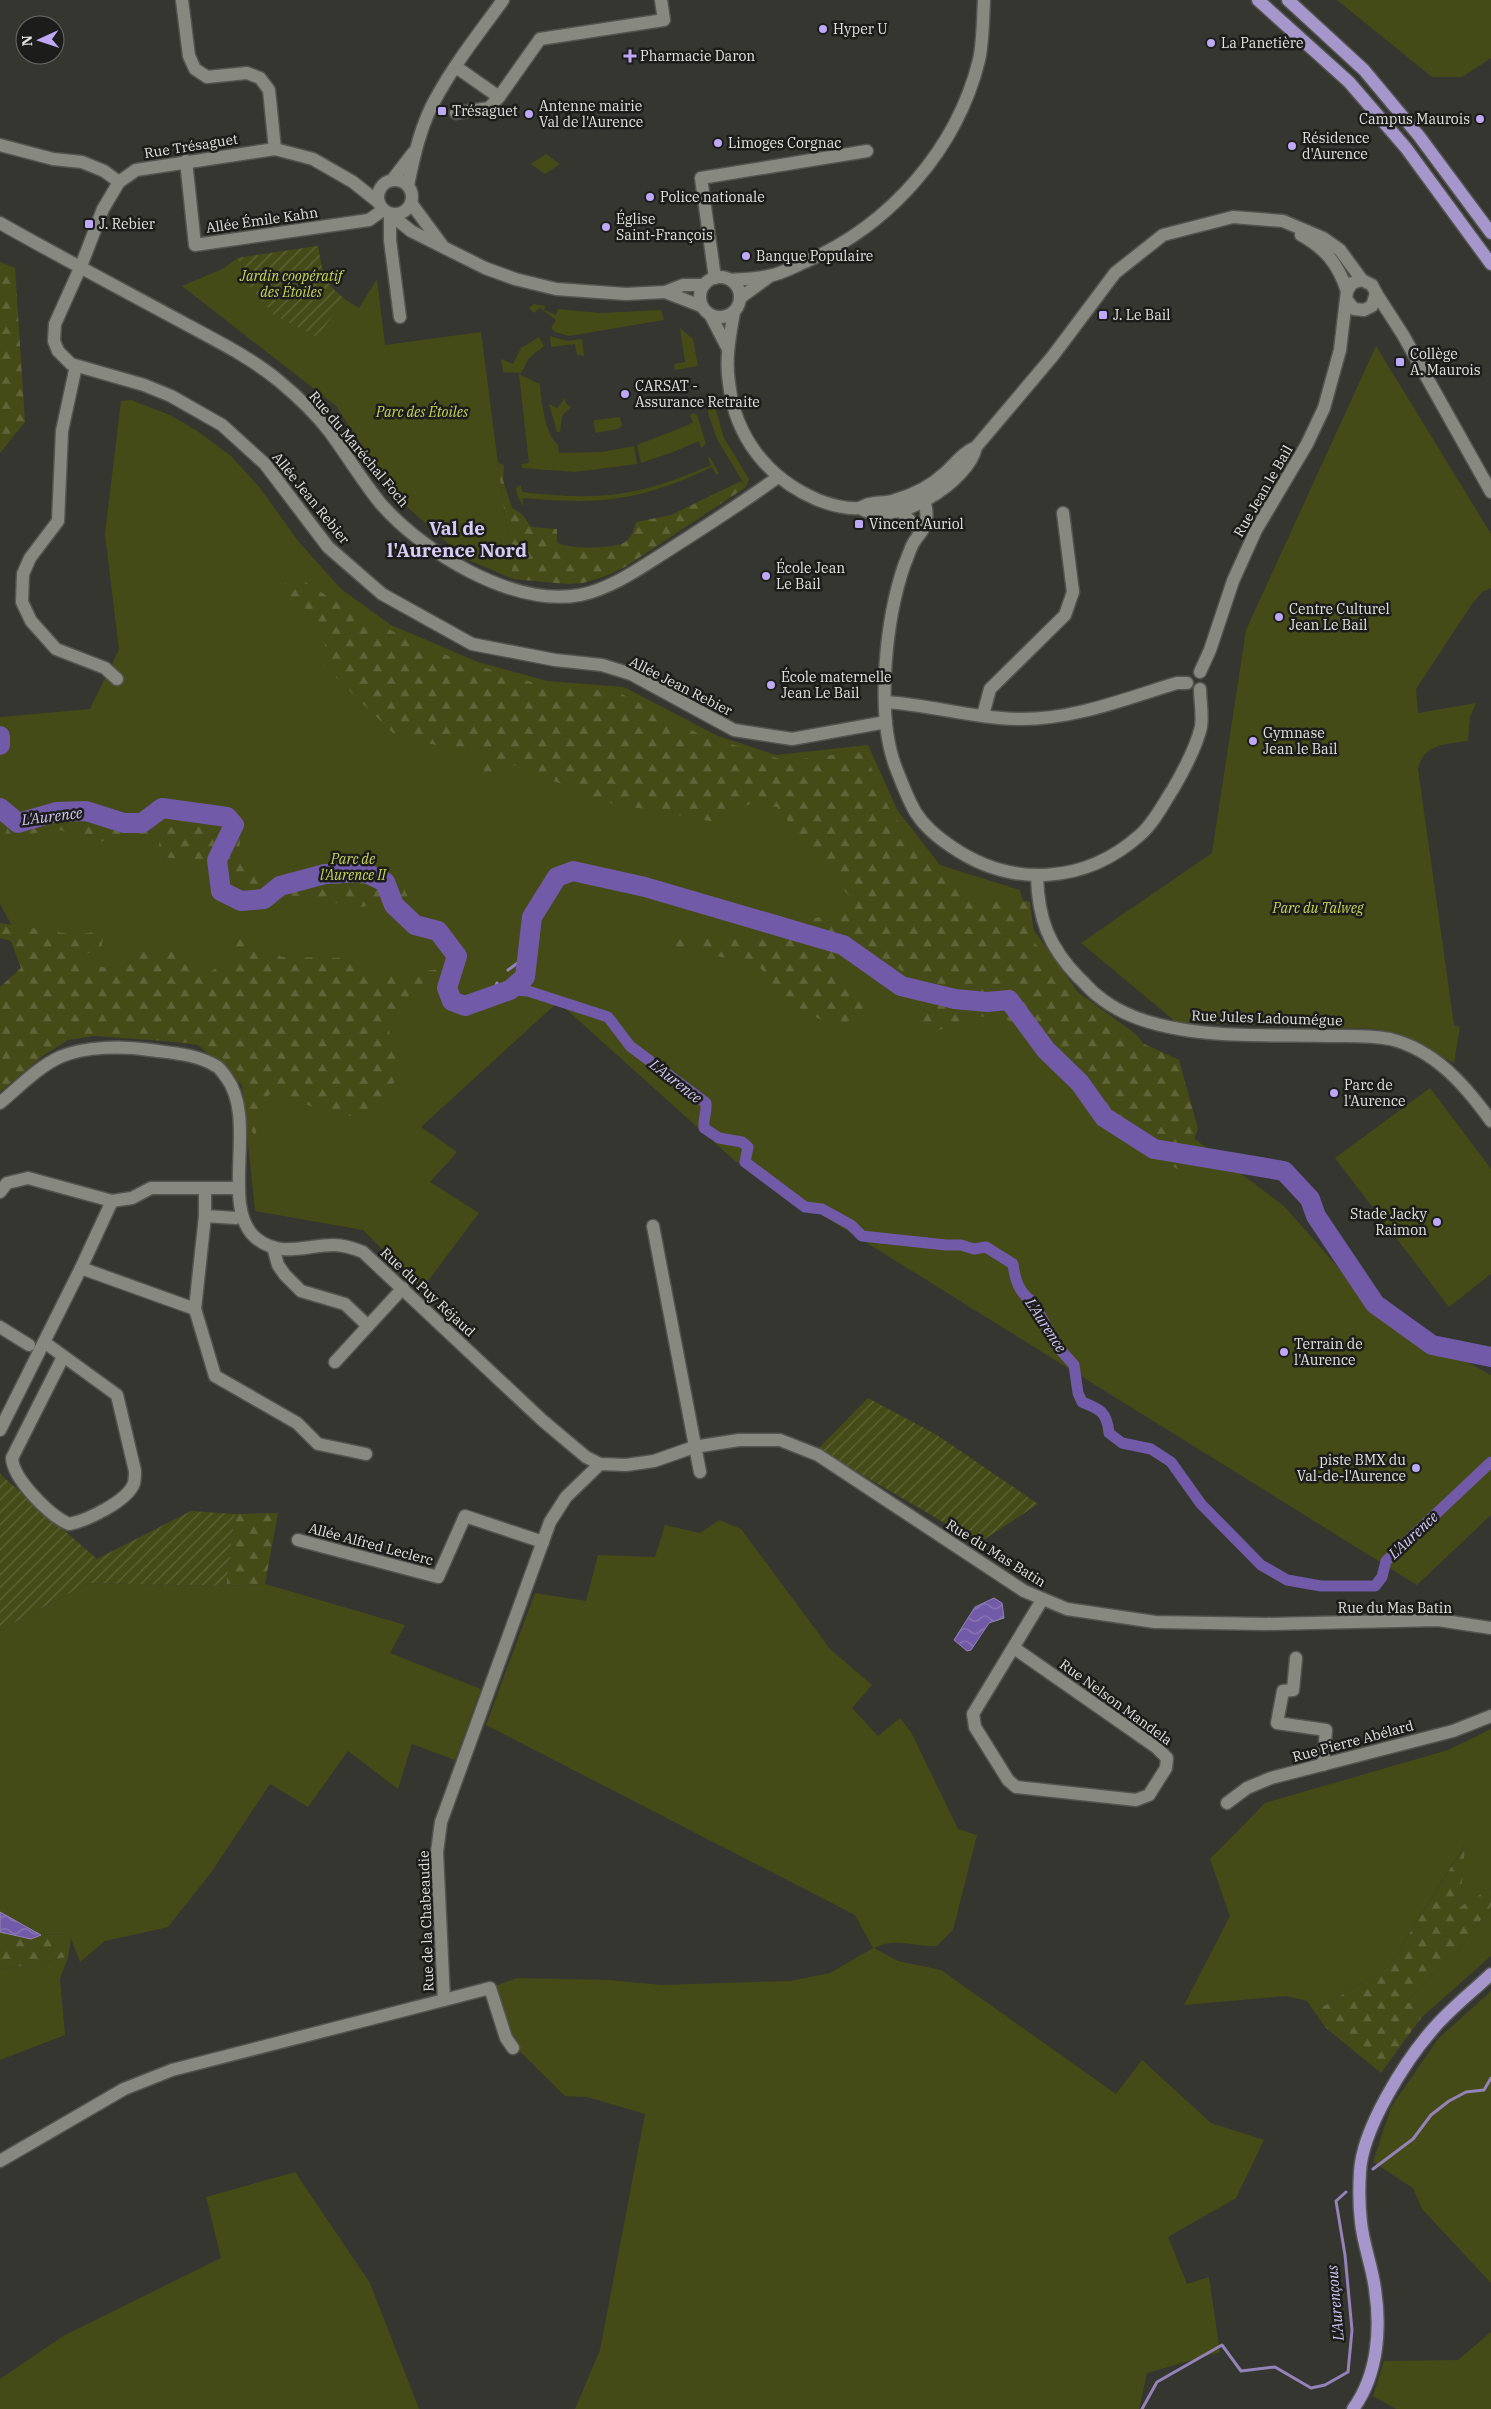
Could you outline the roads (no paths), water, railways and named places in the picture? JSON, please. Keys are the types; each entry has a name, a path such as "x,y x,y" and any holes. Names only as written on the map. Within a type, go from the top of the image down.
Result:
{"main road":[{"path":"1258,0 1350,82 1406,148 1491,264"},
{"path":"1288,0 1364,70 1419,136 1491,233"},
{"path":"1353,2409 1366,2386 1373,2363 1377,2339 1375,2288 1361,2223 1360,2188 1360,2170 1372,2124 1400,2072 1433,2028 1491,1974"}],"street":[{"path":"182,0 189,56 195,69 207,77 247,73 260,78 269,90 274,149 313,159 353,182 412,232 477,264 515,279 556,289 626,294 665,292 683,285 703,285 715,278 731,280 770,276"},
{"path":"384,209 399,214 407,210 412,203 412,194 408,185 416,149 435,98 503,0"},
{"path":"456,113 489,108 499,97 540,39 664,20 661,0"},
{"path":"984,0 979,60 968,92 936,154 914,183 884,214 850,238 816,257 770,276 740,298 734,312 728,349 728,382 735,414 750,445 778,477 792,488 833,505 860,508 866,512 900,510 919,497 953,483 974,457 976,447 1052,356 1115,273 1162,235 1203,223 1242,217 1275,222 1283,221 1295,225 1328,241 1348,258 1362,280 1372,285 1387,313 1403,335 1491,492"},
{"path":"456,67 499,97"},
{"path":"0,145 53,159 82,162 104,171 120,182"},
{"name":"Rue Trésaguet","path":"81,266 103,210 120,182 136,170 274,149"},
{"path":"400,317 390,240 384,209 378,193 416,149"},
{"path":"715,278 701,178 867,151"},
{"name":"Allée Émile Kahn","path":"186,161 195,244 369,220 384,209"},
{"path":"353,182 388,182 408,185"},
{"path":"412,203 444,247"},
{"path":"1275,222 1281,227 1310,240 1330,256 1338,266 1350,306 1387,313"},
{"name":"Rue du Maréchal Foch","path":"0,223 64,260 81,266 236,352 277,379 328,431 382,504 429,547 461,568 486,579 523,591 557,596 580,595 600,589 641,567 728,513 778,477"},
{"name":"Allée Jean Rebier","path":"81,266 62,308 54,333 58,351 63,359 76,366 144,385 171,396 222,426 265,464 328,548 382,594 472,644 555,660 602,665 631,674 734,730 792,739 886,722"},
{"path":"731,280 738,288 740,298"},
{"path":"1346,295 1352,283 1362,280"},
{"path":"701,306 699,295 703,285"},
{"path":"665,292 701,306 711,316 728,349"},
{"path":"1344,323 1375,302 1376,293"},
{"name":"Rue Jean le Bail","path":"1200,672 1210,650 1230,590 1256,530 1307,444 1324,408 1340,350 1346,295"},
{"path":"711,316 724,318 734,312"},
{"path":"76,366 62,431 58,521 30,558 23,574 22,602 31,621 56,649 105,668 117,679"},
{"path":"860,508 867,504 919,497"},
{"path":"919,497 914,542 892,611 887,638 886,722 895,767 916,814 943,841 972,861 1000,871 1037,876 1062,874 1099,863 1141,835 1184,770 1201,727 1200,689 1205,681 1200,672 1190,674 1187,683"},
{"path":"914,542 924,530 927,516 919,497"},
{"path":"900,510 917,528"},
{"path":"983,715 990,689 1065,615 1073,592 1063,513"},
{"path":"886,702 1022,719 1068,714 1120,702 1177,683 1187,683"},
{"path":"1187,683 1192,689 1200,689"},
{"name":"Rue Jules Ladoumégue","path":"1037,876 1040,916 1061,959 1099,997 1132,1016 1192,1033 1360,1035 1391,1040 1433,1058 1451,1073 1491,1121"},
{"path":"0,1103 37,1072 60,1057 88,1050 135,1047 186,1055 217,1066 234,1088 240,1123 239,1188 242,1216 247,1227 257,1238 273,1247 278,1264 285,1275 301,1291 345,1304 368,1326"},
{"path":"0,1192 7,1183 28,1178 112,1201 132,1198 151,1188 239,1188"},
{"path":"205,1189 205,1216 196,1309 215,1376 297,1423 318,1444 366,1454"},
{"path":"0,1430 81,1268 112,1201"},
{"path":"205,1216 236,1218 242,1216"},
{"path":"653,1226 700,1472"},
{"name":"Rue du Puy Réjaud","path":"273,1247 278,1250 334,1245 348,1246 368,1256 542,1420 586,1457 600,1464"},
{"path":"81,1268 196,1309"},
{"path":"335,1362 403,1288"},
{"path":"2,1330 29,1345"},
{"path":"44,1342 117,1395 135,1471 134,1484 124,1496 87,1519 69,1524 51,1513 18,1476 13,1468 12,1458 63,1357"},
{"name":"Rue du Mas Batin","path":"600,1464 626,1465 654,1461 694,1447 739,1440 780,1440 818,1456 1016,1586 1042,1600 1067,1609 1155,1622 1266,1624 1438,1620 1491,1628"},
{"name":"Rue de la Chabeaudie","path":"0,2162 124,2089 172,2070 444,2000 436,1852 441,1822 550,1522 566,1497 600,1464"},
{"name":"Allée Alfred Leclerc","path":"298,1540 438,1577 465,1516 543,1542"},
{"name":"Rue Nelson Mandela","path":"1014,1648 1156,1747 1167,1758 1166,1768 1149,1795 1136,1800 1016,1787 1008,1780 976,1727 973,1714 1042,1600"},
{"path":"1296,1658 1294,1690 1284,1691 1277,1723 1326,1730 1322,1765"},
{"name":"Rue Pierre Abélard","path":"1227,1803 1246,1788 1271,1778 1453,1731 1491,1716"},
{"path":"444,2000 490,1988 506,2038 513,2048"}],"water":[{"path":"994,1598 1002,1603 1004,1618 989,1623 971,1650 967,1651 954,1640 975,1607"},
{"path":"0,1912 41,1935 31,1939 0,1932"}],"waterway":[{"name":"L'Aurence","path":"0,736 0,745"},
{"name":"L'Aurence","path":"0,808 18,823 56,812 86,811 124,823 142,823 162,808 227,817 234,825 217,860 221,891 241,901 264,899 280,886 325,874 364,872 385,882 394,905 415,925 438,931 457,956 447,988 452,1001 465,1006 510,990 525,977 532,917 557,877 573,871 645,887 843,945 901,986 955,999 987,1002 1009,1000 1046,1050 1080,1083 1104,1117 1154,1149 1284,1171 1310,1199 1316,1216 1375,1304 1432,1345 1491,1357"},
{"path":"508,970 527,956"},
{"path":"492,995 497,983"},
{"name":"L'Aurence","path":"510,990 528,991 608,1017 630,1046 706,1103 704,1128 719,1138 742,1142 748,1147 745,1162 805,1207 822,1209 851,1225 862,1236 961,1245 974,1249 986,1247 1013,1264 1017,1281 1024,1295 1033,1302 1057,1346 1074,1365 1078,1393 1082,1402 1102,1412 1109,1433 1122,1443 1151,1449 1171,1462 1201,1504 1261,1565 1287,1580 1321,1586 1375,1586 1382,1577 1386,1561 1491,1462"},
{"name":"L'Aurençous","path":"1373,2169 1413,2139 1431,2115 1449,2101 1466,2092 1484,2090 1491,2078"},
{"name":"L'Aurençous","path":"1142,2409 1157,2382 1222,2345 1241,2371 1275,2367 1311,2388 1325,2385 1348,2372 1352,2330 1345,2255 1336,2201 1346,2192"}],"place":[{"name":"Hyper U","path":"823,29"},
{"name":"La Panetière","path":"1211,43"},
{"name":"Pharmacie Daron","path":"630,56"},
{"name":"Trésaguet","path":"442,111"},
{"name":"Antenne mairie Val de l'Aurence","path":"529,114"},
{"name":"Campus Maurois","path":"1480,119"},
{"name":"Limoges Corgnac","path":"718,143"},
{"name":"Résidence d'Aurence","path":"1292,146"},
{"name":"Police nationale","path":"650,197"},
{"name":"J. Rebier","path":"89,224"},
{"name":"Église Saint-François","path":"606,227"},
{"name":"Banque Populaire","path":"746,256"},
{"name":"J. Le Bail","path":"1103,315"},
{"name":"Collège A. Maurois","path":"1400,362"},
{"name":"CARSAT - Assurance Retraite","path":"625,394"},
{"name":"Vincent Auriol","path":"859,524"},
{"name":"École Jean Le Bail","path":"766,576"},
{"name":"Centre Culturel Jean Le Bail","path":"1279,617"},
{"name":"École maternelle Jean Le Bail","path":"771,685"},
{"name":"Gymnase Jean le Bail","path":"1253,741"},
{"name":"Parc de l'Aurence","path":"1334,1093"},
{"name":"Stade Jacky Raimon","path":"1437,1222"},
{"name":"Terrain de l'Aurence","path":"1284,1352"},
{"name":"piste BMX du Val-de-l'Aurence","path":"1416,1468"}],"district":[{"name":"Val de l'Aurence Nord","path":"457,539"}],"park label":[{"name":"Jardin coopératif des Étoiles","path":"291,284"},
{"name":"Parc des Étoiles","path":"422,412"},
{"name":"Parc de l'Aurence II","path":"353,868"},
{"name":"Parc du Talweg","path":"1318,908"}]}
